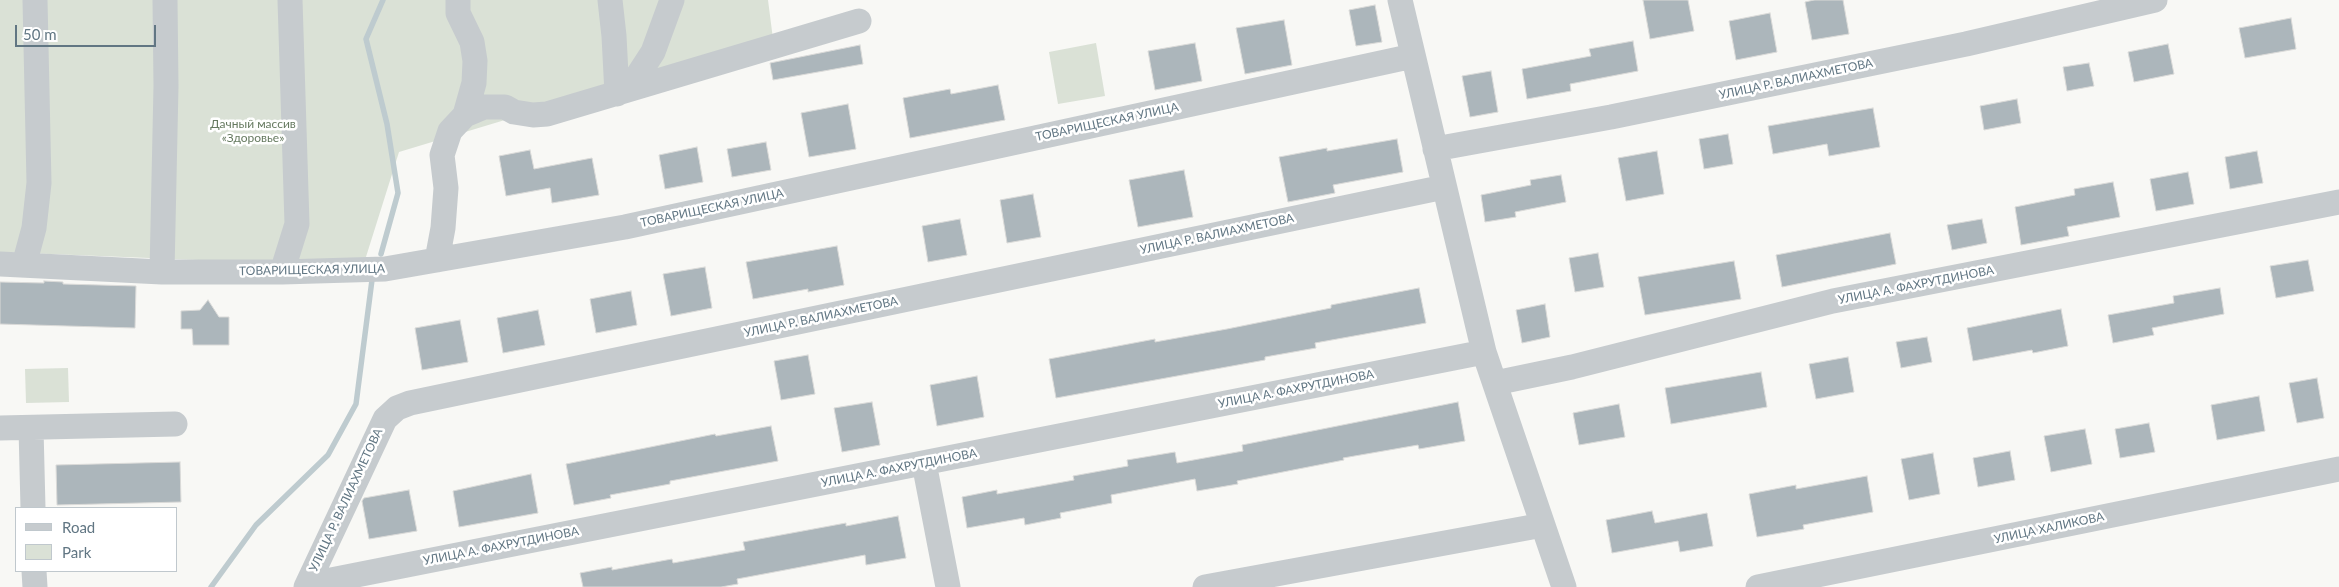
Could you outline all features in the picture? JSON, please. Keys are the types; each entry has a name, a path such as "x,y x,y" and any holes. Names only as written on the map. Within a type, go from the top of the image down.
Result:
{"street":[{"path":"12,265 34,228 39,183 35,0"},
{"path":"162,272 166,86 165,0"},
{"path":"282,272 297,224 290,0"},
{"path":"458,0 458,13 472,42 475,61 474,83 465,115"},
{"path":"610,0 623,91"},
{"path":"623,91 653,52 672,0"},
{"path":"1400,0 1484,352 1564,587"},
{"name":"УЛИЦА Р. ВАЛИАХМЕТОВА","path":"1435,149 1611,117 1947,48 2155,0"},
{"path":"437,260 444,228 445,196 442,155 450,130 465,115 484,107 505,108 514,112 533,115 547,114 859,21"},
{"name":"ТОВАРИЩЕСКАЯ УЛИЦА","path":"12,265 162,272 282,272 385,269 625,227 1413,56"},
{"name":"УЛИЦА Р. ВАЛИАХМЕТОВА","path":"306,587 385,419 397,408 410,403 1444,187"},
{"name":"УЛИЦА А. ФАХРУТДИНОВА","path":"1495,383 1572,367 1833,301 2339,202"},
{"name":"УЛИЦА А. ФАХРУТДИНОВА","path":"314,587 326,581 1484,352"},
{"path":"0,428 175,424"},
{"path":"31,428 33,507"},
{"path":"924,463 948,587"},
{"name":"УЛИЦА ХАЛИКОВА","path":"1758,587 2339,469"},
{"path":"1205,587 1543,525"},
{"path":"34,572 35,587"}],"green space":[{"name":"Дачный массив «Здоровье»","path":"0,0 768,0 773,39 399,152 365,260 273,263 0,252"},
{"path":"1096,43 1105,96 1058,104 1049,52"},
{"path":"68,368 69,402 26,403 25,369"}],"building":[{"path":"1643,0 1688,0 1694,31 1650,39"},
{"path":"1814,0 1843,0 1849,34 1812,40 1805,2"},
{"path":"1375,5 1382,42 1356,46 1349,10"},
{"path":"1770,13 1777,52 1736,60 1729,21"},
{"path":"2291,18 2296,49 2245,58 2239,28"},
{"path":"1284,20 1292,65 1245,74 1236,28"},
{"path":"1633,41 1638,71 1570,84 1571,91 1527,99 1522,69 1591,56 1589,49"},
{"path":"1195,43 1202,81 1155,90 1148,51"},
{"path":"2168,44 2174,74 2134,82 2128,52"},
{"path":"860,45 863,64 773,80 770,63"},
{"path":"2089,63 2094,86 2067,91 2063,67"},
{"path":"1491,71 1498,112 1470,117 1462,76"},
{"path":"998,85 1005,120 910,138 903,98 950,89 951,94"},
{"path":"2017,99 2021,123 1984,130 1980,106"},
{"path":"848,104 856,149 809,157 801,113"},
{"path":"1873,108 1880,147 1829,156 1827,144 1773,154 1768,126"},
{"path":"1728,134 1733,164 1704,169 1699,139"},
{"path":"1397,139 1403,172 1333,185 1335,193 1288,202 1279,157 1327,148 1327,151"},
{"path":"766,142 771,170 732,177 727,149"},
{"path":"697,147 703,182 665,189 659,155"},
{"path":"530,150 534,169 592,158 599,195 552,203 550,188 506,196 499,156"},
{"path":"1657,151 1664,194 1626,201 1618,158"},
{"path":"2257,151 2263,183 2230,189 2225,157"},
{"path":"1184,170 1193,217 1138,227 1129,180"},
{"path":"2188,172 2194,204 2156,211 2150,179"},
{"path":"1561,175 1566,202 1515,212 1516,217 1485,222 1481,195 1531,185 1530,180"},
{"path":"2113,182 2120,217 2067,227 2069,236 2021,245 2015,207 2075,195 2074,189"},
{"path":"1033,194 1041,237 1007,243 1000,200"},
{"path":"960,219 967,255 928,262 922,226"},
{"path":"1982,219 1987,243 1952,250 1947,225"},
{"path":"1890,233 1896,264 1782,287 1776,255"},
{"path":"837,246 844,285 808,292 808,289 753,299 746,262"},
{"path":"1598,253 1604,287 1575,292 1569,258"},
{"path":"2308,260 2314,291 2276,298 2270,266"},
{"path":"1734,261 1741,299 1645,315 1638,277"},
{"path":"705,267 712,308 671,316 663,274"},
{"path":"44,281 63,282 63,284 136,286 135,328 0,324 0,282 44,283"},
{"path":"1419,288 1426,323 1315,343 1316,348 1265,357 1265,360 1056,398 1049,359 1155,339 1155,342 1227,329 1331,308 1331,305"},
{"path":"2220,288 2224,314 2152,328 2154,335 2113,343 2108,315 2174,303 2173,296"},
{"path":"631,291 637,325 596,333 590,299"},
{"path":"208,300 219,317 229,317 229,345 193,345 192,329 181,329 181,311 200,310"},
{"path":"1545,304 1550,337 1522,343 1516,310"},
{"path":"2061,309 2068,346 2033,353 2032,350 1973,361 1967,328"},
{"path":"538,310 545,345 503,353 497,318"},
{"path":"460,320 468,362 422,370 415,328"},
{"path":"1927,337 1932,362 1901,368 1896,342"},
{"path":"808,355 815,394 781,400 774,361"},
{"path":"1848,357 1854,392 1816,399 1809,364"},
{"path":"1761,372 1767,407 1671,424 1665,388"},
{"path":"977,376 984,417 937,426 930,385"},
{"path":"2317,378 2324,418 2297,423 2289,383"},
{"path":"2259,396 2265,431 2217,440 2211,405"},
{"path":"872,402 880,445 842,452 834,408"},
{"path":"1458,402 1465,441 1419,449 1418,445 1343,458 1344,460 1237,481 1238,484 1197,491 1195,479 1111,495 1112,503 1060,513 1061,518 1025,525 1024,518 967,528 962,497 997,490 997,494 1074,480 1073,476 1128,466 1127,460 1175,452 1177,463 1243,451 1242,445"},
{"path":"1619,404 1625,437 1579,445 1573,413"},
{"path":"2149,423 2155,452 2120,458 2115,429"},
{"path":"771,426 778,461 670,481 670,484 610,495 611,498 574,505 566,464 715,434 716,436"},
{"path":"2085,429 2092,464 2051,472 2044,436"},
{"path":"2010,451 2015,480 1978,487 1973,458"},
{"path":"1933,453 1940,494 1909,500 1901,459"},
{"path":"180,462 181,502 57,505 56,465"},
{"path":"531,474 538,513 459,527 453,491"},
{"path":"1867,476 1873,512 1803,525 1804,529 1757,537 1749,494 1796,485 1796,489"},
{"path":"409,490 417,531 369,539 362,501 364,498"},
{"path":"1652,511 1655,523 1707,513 1713,546 1680,552 1678,541 1612,553 1606,520"},
{"path":"898,516 906,558 866,565 865,555 737,579 738,584 721,587 583,587 580,573 612,567 612,570 672,559 673,563 745,550 743,542 846,523 846,526"}],"waterway":[{"path":"381,254 398,193 387,124 366,39 383,0"},
{"path":"211,587 256,525 328,455 356,404 372,280"}]}
